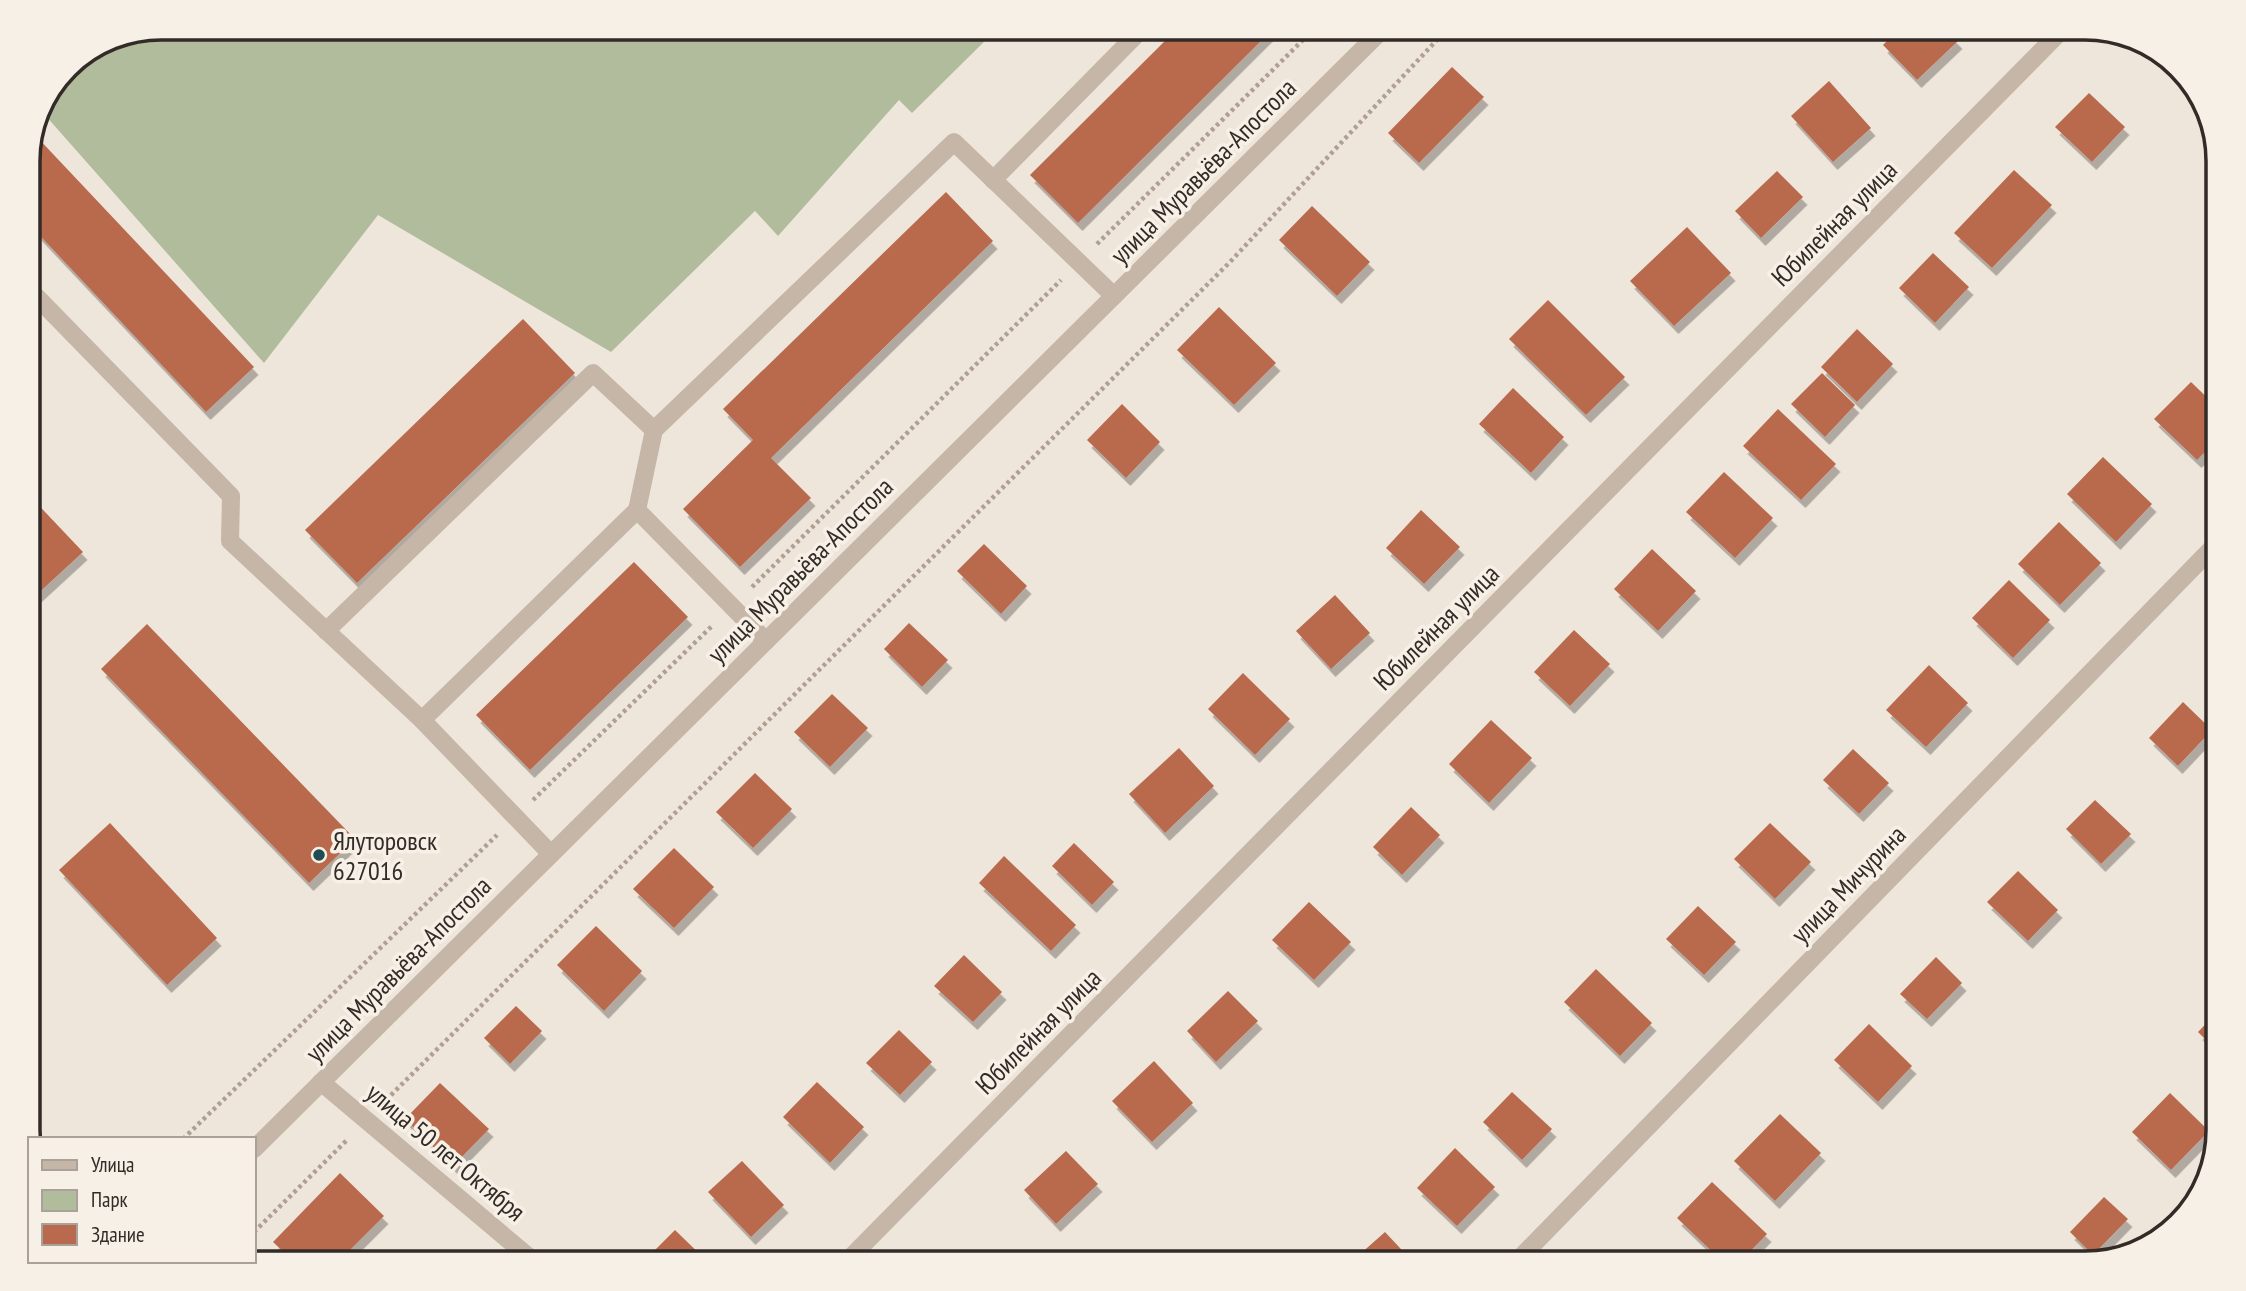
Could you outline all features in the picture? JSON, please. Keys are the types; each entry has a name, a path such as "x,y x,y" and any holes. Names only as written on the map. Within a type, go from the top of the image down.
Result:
{"street":[{"path":"993,180 1131,40"},
{"name":"улица Муравьёва-Апостола","path":"256,1147 1372,40"},
{"name":"Юбилейная улица","path":"857,1251 2052,40"},
{"path":"422,720 637,510 654,430 954,142 1114,296"},
{"path":"41,301 230,496 230,541 422,720 551,854"},
{"path":"326,631 593,373 654,430"},
{"path":"637,510 766,641"},
{"name":"улица Мичурина","path":"1527,1251 2205,555"},
{"name":"улица 50 лет Октября","path":"321,1082 522,1251"}],"path":[{"path":"256,1230 1220,272 1437,40"}],"green space":[{"path":"161,40 986,40 912,113 899,100 778,236 755,211 611,352 378,215 264,363 48,118 61,94 76,76 115,49"}],"building":[{"path":"1166,40 1262,40 1078,223 1030,175"},
{"path":"1888,40 1958,41 1917,80 1883,45"},
{"path":"1452,67 1484,97 1419,163 1388,133"},
{"path":"1829,81 1871,128 1833,162 1791,116"},
{"path":"2089,93 2125,127 2092,162 2055,127"},
{"path":"42,143 254,367 206,412 41,237"},
{"path":"2014,170 2052,205 1992,268 1954,233"},
{"path":"1777,171 1803,197 1761,238 1735,211"},
{"path":"946,192 993,241 771,458 811,498 740,567 683,509 753,440 723,409"},
{"path":"1312,206 1370,262 1337,296 1279,240"},
{"path":"1687,227 1731,273 1674,326 1630,281"},
{"path":"1933,253 1969,287 1935,323 1899,288"},
{"path":"1548,300 1625,377 1586,415 1509,339"},
{"path":"1219,307 1276,363 1234,405 1177,350"},
{"path":"523,319 575,373 357,583 305,530"},
{"path":"1857,329 1893,364 1857,402 1821,367"},
{"path":"1822,373 1855,405 1825,437 1791,404"},
{"path":"2191,382 2205,396 2205,452 2197,460 2154,419"},
{"path":"1513,388 1564,437 1531,473 1479,424"},
{"path":"1122,404 1160,442 1126,478 1087,440"},
{"path":"1778,409 1836,464 1801,500 1743,446"},
{"path":"2103,457 2152,504 2116,542 2067,494"},
{"path":"1724,472 1773,518 1735,558 1686,512"},
{"path":"41,508 83,552 41,591"},
{"path":"1421,510 1460,547 1424,584 1386,548"},
{"path":"2059,522 2101,563 2060,605 2018,564"},
{"path":"984,544 1027,586 1001,614 957,571"},
{"path":"1652,549 1696,591 1658,631 1614,589"},
{"path":"634,562 688,617 530,770 476,715"},
{"path":"2009,580 2050,620 2013,658 1972,618"},
{"path":"1335,595 1370,633 1331,669 1296,631"},
{"path":"909,623 948,660 922,687 884,649"},
{"path":"147,624 355,839 309,883 101,669"},
{"path":"1574,630 1610,664 1570,706 1534,672"},
{"path":"1929,665 1968,703 1926,747 1886,710"},
{"path":"1243,673 1290,719 1255,755 1208,709"},
{"path":"832,694 868,728 830,767 794,732"},
{"path":"2183,702 2206,724 2206,737 2178,766 2149,738"},
{"path":"1491,720 1532,758 1489,803 1449,764"},
{"path":"1179,748 1214,786 1165,833 1129,794"},
{"path":"1853,749 1889,783 1859,814 1823,780"},
{"path":"755,773 792,809 753,848 716,812"},
{"path":"2095,800 2131,834 2101,864 2066,829"},
{"path":"1411,807 1440,835 1402,875 1373,847"},
{"path":"110,823 217,938 167,985 59,870"},
{"path":"1770,823 1811,862 1775,899 1734,859"},
{"path":"1074,843 1114,882 1092,905 1052,866"},
{"path":"674,848 714,887 674,928 633,889"},
{"path":"1004,856 1076,925 1051,951 979,883"},
{"path":"2018,871 2058,910 2028,941 1987,902"},
{"path":"1309,902 1351,942 1314,980 1272,940"},
{"path":"1698,906 1736,942 1704,975 1666,939"},
{"path":"596,926 642,971 604,1011 557,965"},
{"path":"964,955 1002,992 973,1022 934,986"},
{"path":"1936,957 1962,983 1927,1019 1900,994"},
{"path":"1596,969 1652,1023 1620,1056 1564,1002"},
{"path":"1228,991 1258,1021 1216,1062 1187,1031"},
{"path":"516,1006 542,1031 510,1064 484,1038"},
{"path":"1869,1024 1912,1066 1878,1102 1834,1060"},
{"path":"2206,1024 2206,1040 2198,1032"},
{"path":"899,1030 932,1062 900,1095 866,1063"},
{"path":"1154,1061 1193,1103 1152,1142 1112,1101"},
{"path":"817,1082 864,1127 830,1163 783,1117"},
{"path":"440,1083 489,1129 453,1166 405,1119"},
{"path":"1512,1092 1552,1129 1522,1160 1483,1122"},
{"path":"2170,1093 2206,1128 2206,1134 2171,1170 2132,1132"},
{"path":"1780,1114 1821,1153 1775,1201 1734,1161"},
{"path":"1455,1148 1495,1187 1457,1226 1417,1188"},
{"path":"1066,1151 1098,1184 1056,1224 1024,1190"},
{"path":"742,1161 784,1205 751,1237 708,1192"},
{"path":"340,1173 384,1216 349,1251 282,1251 273,1242"},
{"path":"1712,1182 1767,1234 1751,1251 1711,1251 1677,1218"},
{"path":"2104,1197 2128,1219 2098,1250 2089,1251 2070,1232"},
{"path":"675,1230 697,1251 654,1251"},
{"path":"1385,1232 1403,1251 1364,1251"}],"place":[{"name":"Ялуторовск 627016","path":"319,855"}]}
